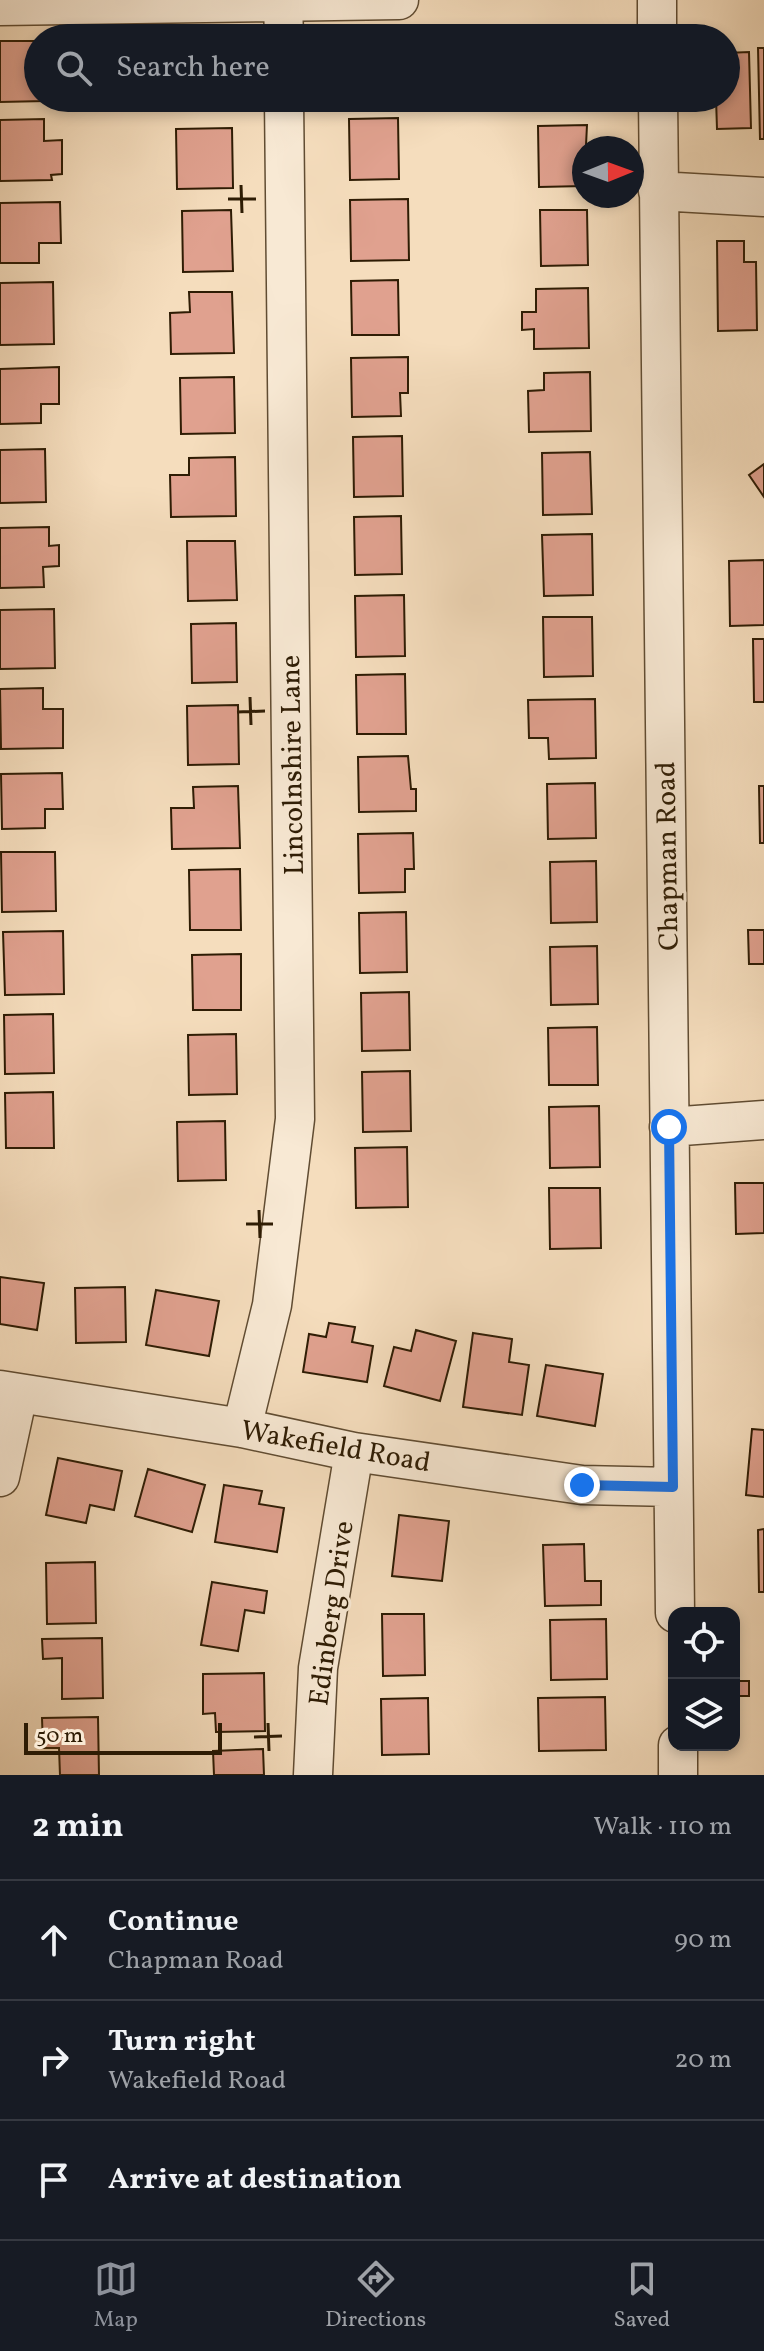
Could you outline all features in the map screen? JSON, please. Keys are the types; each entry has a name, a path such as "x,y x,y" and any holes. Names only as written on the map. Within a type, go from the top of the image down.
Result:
{"street":[{"path":"0,6 284,20 399,0"},
{"path":"657,0 657,24"},
{"name":"Lincolnshire Lane","path":"242,1428 272,1305 295,1119 284,112"},
{"name":"Chapman Road","path":"658,112 675,1607"},
{"path":"658,191 764,197"},
{"path":"669,1127 764,1120"},
{"path":"0,1477 9,1392"},
{"name":"Wakefield Road","path":"9,1392 242,1428 354,1452 582,1485 673,1487"},
{"name":"Edinberg Drive","path":"313,1775 318,1668 354,1452"},
{"path":"678,1751 678,1775"}],"building":[{"path":"0,41 24,41 24,101 0,102"},
{"path":"758,48 764,48 764,139 760,139"},
{"path":"740,52 749,52 751,128 717,129 716,112 740,112"},
{"path":"398,118 399,179 350,180 349,119"},
{"path":"44,119 44,141 62,140 62,174 51,175 52,180 0,181 0,120"},
{"path":"587,125 586,136 572,136 572,186 539,187 538,126"},
{"path":"232,128 233,188 177,189 176,129"},
{"path":"408,199 409,260 351,261 350,200"},
{"path":"60,202 61,243 39,243 39,263 0,263 0,203"},
{"path":"231,210 233,271 183,272 182,211"},
{"path":"540,210 587,210 588,265 541,266"},
{"path":"717,241 744,241 744,262 756,262 757,330 718,331"},
{"path":"398,280 399,335 352,335 351,281"},
{"path":"53,282 54,344 0,345 0,283"},
{"path":"588,288 589,348 534,349 534,329 522,330 522,312 536,312 536,289"},
{"path":"189,292 232,292 234,353 171,354 170,313 190,312"},
{"path":"408,357 408,393 400,393 401,416 352,417 351,358"},
{"path":"59,367 59,404 41,404 41,423 0,424 0,369"},
{"path":"590,372 591,431 529,432 528,391 544,390 544,373"},
{"path":"234,377 235,433 181,434 180,378"},
{"path":"402,436 403,496 354,497 353,437"},
{"path":"45,449 46,502 0,503 0,450"},
{"path":"590,452 592,514 543,515 542,453"},
{"path":"235,457 236,516 171,517 170,475 189,475 189,458"},
{"path":"764,464 764,497 749,475"},
{"path":"401,516 402,574 355,575 354,517"},
{"path":"49,527 49,546 59,545 59,566 43,567 44,587 0,588 0,528"},
{"path":"592,534 593,595 544,596 542,535"},
{"path":"187,541 235,541 237,600 188,601"},
{"path":"764,560 764,625 730,626 729,561"},
{"path":"404,595 405,656 356,657 355,596"},
{"path":"54,609 55,668 0,669 0,610"},
{"path":"543,617 592,617 593,676 544,677"},
{"path":"236,623 237,682 192,683 191,624"},
{"path":"753,639 764,639 764,702 754,702"},
{"path":"405,674 406,734 357,734 356,675"},
{"path":"43,688 43,709 63,709 63,748 1,749 0,689"},
{"path":"595,699 596,758 549,759 548,738 529,738 528,700"},
{"path":"238,705 239,764 188,765 187,706"},
{"path":"408,756 411,789 416,789 416,811 359,812 358,757"},
{"path":"62,773 63,809 45,809 45,828 2,829 1,774"},
{"path":"595,783 596,838 548,839 547,784"},
{"path":"238,786 240,848 172,849 171,808 194,808 193,787"},
{"path":"759,786 764,786 764,843 760,843"},
{"path":"413,833 414,869 405,869 405,892 359,893 358,834"},
{"path":"1,852 55,852 56,911 2,912"},
{"path":"596,861 597,922 551,923 550,862"},
{"path":"240,869 241,930 190,930 189,870"},
{"path":"406,912 407,972 360,973 359,913"},
{"path":"748,930 764,930 764,964 749,964"},
{"path":"63,931 64,994 5,995 3,932"},
{"path":"597,946 598,1004 551,1005 550,947"},
{"path":"241,954 241,1010 193,1010 192,955"},
{"path":"409,992 410,1050 362,1051 361,993"},
{"path":"53,1014 54,1073 5,1074 4,1015"},
{"path":"597,1027 598,1085 549,1085 548,1028"},
{"path":"236,1034 237,1094 189,1095 188,1035"},
{"path":"410,1071 411,1131 363,1132 362,1072"},
{"path":"53,1092 54,1148 6,1148 5,1093"},
{"path":"599,1106 600,1167 550,1168 549,1107"},
{"path":"225,1121 226,1180 178,1181 177,1122"},
{"path":"407,1147 408,1207 356,1208 355,1148"},
{"path":"735,1183 764,1183 764,1233 736,1234"},
{"path":"549,1188 600,1188 601,1248 550,1249"},
{"path":"0,1277 44,1283 37,1330 0,1324"},
{"path":"125,1287 126,1342 76,1343 75,1288"},
{"path":"156,1290 219,1301 209,1356 146,1345"},
{"path":"329,1323 355,1327 352,1342 373,1346 367,1382 303,1372 309,1334 326,1337"},
{"path":"416,1330 456,1341 440,1401 384,1386 394,1347 411,1351"},
{"path":"473,1333 512,1339 509,1362 529,1365 522,1415 463,1407"},
{"path":"546,1365 603,1374 595,1426 537,1416"},
{"path":"752,1429 764,1430 764,1497 746,1495"},
{"path":"58,1458 122,1471 114,1510 90,1505 86,1523 46,1515"},
{"path":"148,1469 205,1485 192,1532 135,1516"},
{"path":"224,1485 262,1491 259,1504 284,1508 277,1552 215,1542"},
{"path":"399,1515 449,1521 442,1581 392,1576"},
{"path":"764,1529 764,1592 759,1592 758,1530"},
{"path":"584,1544 585,1581 601,1581 601,1605 545,1606 543,1545"},
{"path":"95,1562 96,1623 47,1624 46,1563"},
{"path":"212,1582 267,1591 264,1613 245,1610 238,1651 201,1645"},
{"path":"382,1614 424,1614 425,1675 383,1676"},
{"path":"606,1619 607,1679 551,1680 550,1620"},
{"path":"102,1638 103,1698 62,1699 62,1658 43,1659 42,1639"},
{"path":"264,1673 265,1731 216,1732 215,1713 203,1714 203,1674"},
{"path":"740,1681 749,1681 749,1696 740,1696"},
{"path":"605,1697 606,1750 539,1751 538,1698"},
{"path":"428,1698 429,1754 382,1755 381,1699"},
{"path":"98,1717 99,1775 60,1775 59,1748 43,1748 42,1718"},
{"path":"263,1749 264,1775 214,1775 213,1751"}],"route":[{"path":"582,1485 673,1487 669,1127"}]}
